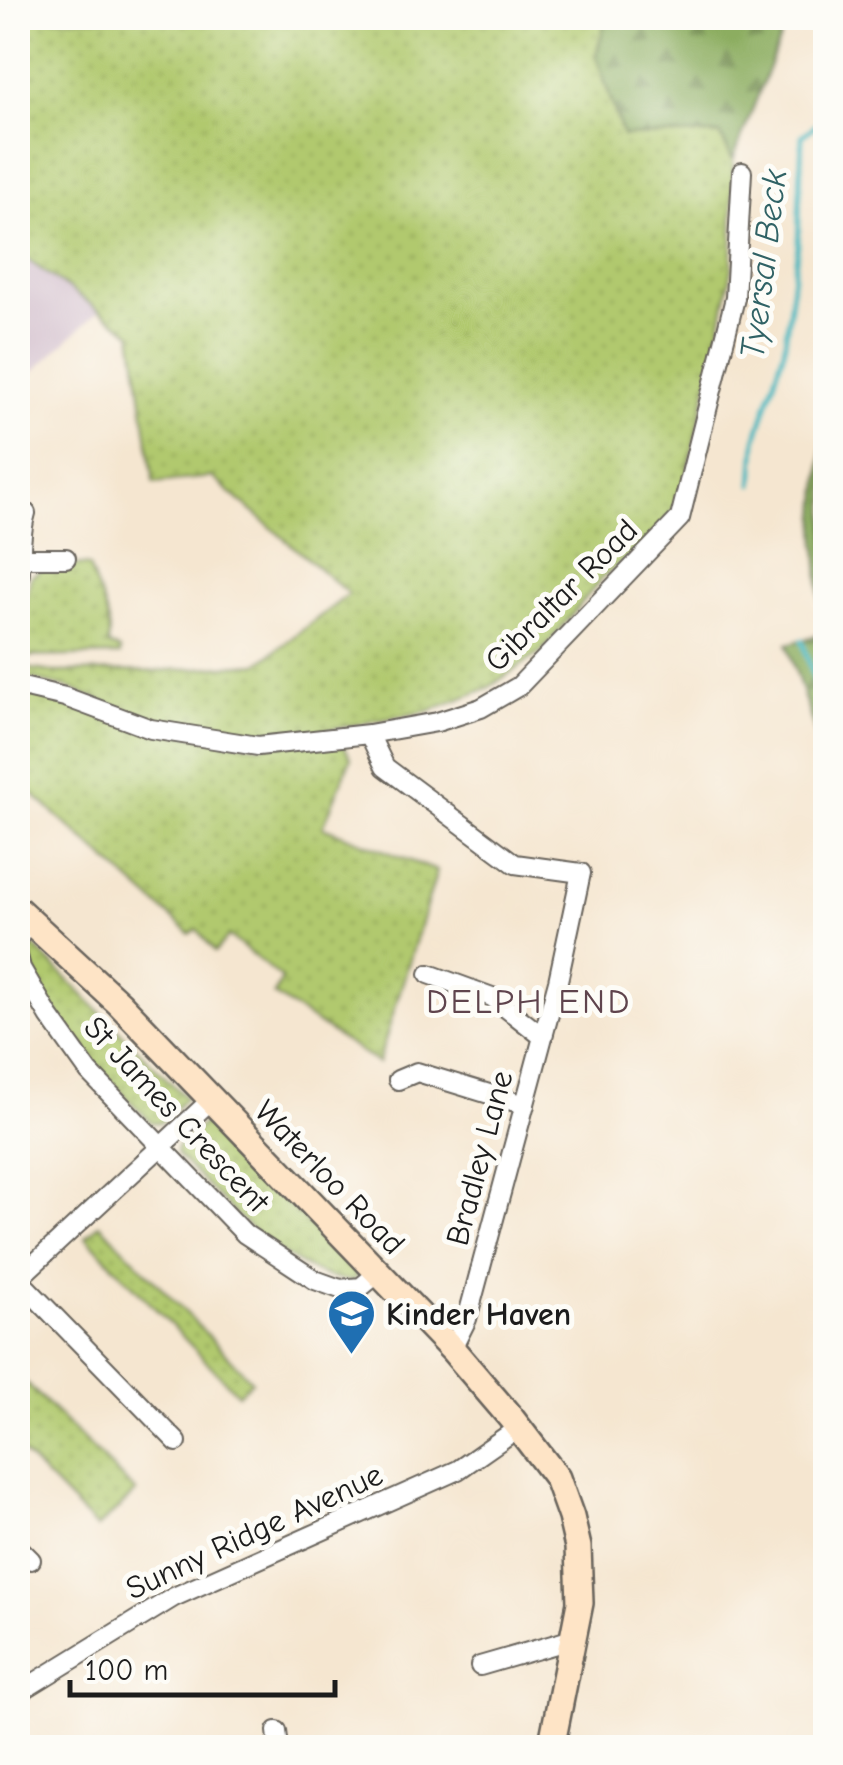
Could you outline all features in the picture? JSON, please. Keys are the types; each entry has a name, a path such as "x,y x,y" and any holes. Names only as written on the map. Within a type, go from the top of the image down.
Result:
{"main road":[{"name":"Waterloo Road","path":"21,923 119,1002 452,1349 557,1478 572,1516 580,1570 580,1604 551,1748"}],"street":[{"name":"Gibraltar Road","path":"18,686 65,697 151,729 258,746 369,734 452,718 481,708 519,686 680,518 734,298 742,172"},
{"path":"18,587 23,558 20,531 26,513"},
{"path":"23,558 66,558"},
{"name":"Bradley Lane","path":"369,734 384,767 515,864 581,873 525,1105 467,1319 452,1349"},
{"name":"St James Crescent","path":"18,956 21,968 89,1072 222,1213 275,1256 315,1280 340,1289 361,1287 378,1273"},
{"path":"429,974 492,996 543,1038"},
{"path":"398,1080 417,1072 525,1105"},
{"path":"177,1442 18,1279 210,1100"},
{"name":"Sunny Ridge Avenue","path":"18,1693 174,1597 458,1470 518,1428"},
{"path":"480,1666 572,1639"}],"shaded area":[{"path":"18,253 101,309 18,386"}],"green space":[{"path":"18,18 606,18 596,56 720,134 733,160 732,269 681,498 655,535 604,576 542,651 488,688 429,711 314,732 256,734 145,718 69,688 18,676 18,667 54,672 154,671 258,664 349,594 212,477 154,483 132,333 18,253"},
{"path":"606,18 788,18 733,160 720,134 623,136 596,56"},
{"path":"825,413 825,763 787,644 822,634 816,527"},
{"path":"89,566 106,614 108,645 120,650 120,655 23,657 23,614 31,576 45,568"},
{"path":"18,686 151,729 258,746 339,737 351,758 323,827 437,871 378,1063 274,995 282,978 229,936 215,952 197,929 190,934 18,781"},
{"path":"26,938 186,1098 161,1123 151,1122 74,1038 41,988"},
{"path":"207,1120 359,1276 352,1281 303,1266 256,1233 213,1192 176,1154 177,1147"},
{"path":"100,1224 252,1381 238,1394 86,1237"},
{"path":"18,1375 136,1492 97,1528 18,1448"}],"waterway":[{"name":"Tyersal Beck","path":"753,485 756,440 784,350 798,245 802,136 826,117"},
{"name":"Tyersal Beck","path":"802,640 826,717"}],"place":[{"name":"Kinder Haven","path":"351,1356"}],"district":[{"name":"DELPH END","path":"529,1001"}]}
